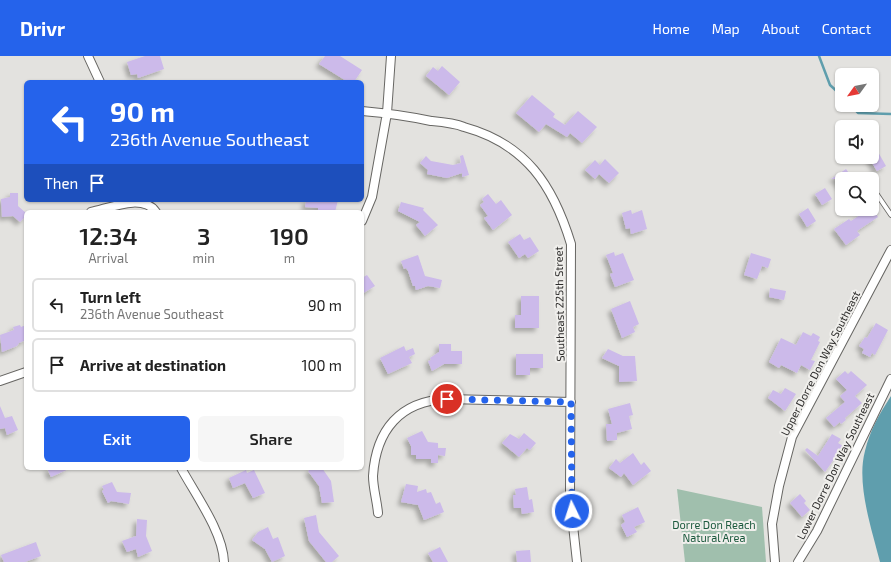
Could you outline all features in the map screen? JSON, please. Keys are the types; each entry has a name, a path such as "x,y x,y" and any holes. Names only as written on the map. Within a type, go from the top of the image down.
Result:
{"street":[{"path":"88,56 99,80"},
{"path":"364,216 372,197 386,113 392,56"},
{"name":"Southeast 225th Street","path":"364,111 386,113 463,126 498,140 516,152 534,169 549,190 560,210 571,244 570,498 577,562"},
{"path":"100,210 138,202 147,204 154,210"},
{"name":"Upper Dorre Don Way Southeast","path":"776,562 772,524 779,486 792,437 891,250"},
{"path":"0,381 24,373"},
{"name":"Lower Dorre Don Way Southeast","path":"798,562 817,531 891,379"},
{"path":"378,513 373,478 380,444 393,422 399,414 406,409 432,400 447,399 571,402"},
{"path":"182,470 212,525 221,545 224,562"}],"lane":[{"path":"879,197 891,215"}],"green space":[{"name":"Dorre Don Reach Natural Area","path":"677,489 762,507 766,562 685,562"}],"water":[{"path":"891,396 891,562 880,562 869,522 862,478 867,443 879,415"}],"building":[{"path":"145,56 160,56 164,69 138,78 137,74 131,75 127,62"},
{"path":"325,56 340,56 362,70 355,80 345,80 319,64"},
{"path":"442,66 460,82 449,95 426,76 433,67 438,71"},
{"path":"532,95 555,114 553,117 565,125 578,111 597,127 582,143 570,133 567,137 546,124 539,132 516,113"},
{"path":"879,154 886,166 877,171 873,164 879,164"},
{"path":"463,155 469,175 462,177 462,173 447,178 427,174 428,170 420,163 426,156 431,161 453,165 461,163 460,156"},
{"path":"605,159 619,173 609,183 599,174 595,179 585,170 595,160 600,165"},
{"path":"825,188 832,199 822,205 815,194"},
{"path":"10,193 18,193 18,206 24,211 24,218 20,222 13,216 2,217 1,199 10,197"},
{"path":"488,194 496,204 501,200 512,215 493,230 484,218 488,216 480,205 484,202 482,199"},
{"path":"306,202 338,202 336,210 318,210 318,208 305,207"},
{"path":"401,202 424,208 423,210 438,225 425,236 416,225 420,222 398,211"},
{"path":"808,208 816,221 807,227 799,214"},
{"path":"631,210 632,214 642,210 647,229 631,234 630,228 626,229 622,213"},
{"path":"858,216 878,217 857,231 860,235 846,245 834,229 849,219 851,221"},
{"path":"520,234 524,240 530,237 539,251 528,258 525,254 519,258 508,242"},
{"path":"614,252 615,256 623,253 634,280 615,287 610,274 613,273 606,255"},
{"path":"751,253 771,259 768,268 762,266 757,279 744,275"},
{"path":"418,255 425,276 442,280 440,288 428,286 416,290 415,286 413,286 408,271 406,268 404,269 401,261"},
{"path":"367,275 375,286 364,293 364,277"},
{"path":"770,288 786,291 784,300 769,297"},
{"path":"521,296 539,296 539,328 515,328 515,315 521,315"},
{"path":"630,301 639,324 633,327 635,332 622,338 611,309"},
{"path":"876,323 888,330 875,355 872,353 870,357 862,353 864,349 859,346 865,337 867,338"},
{"path":"20,325 21,327 24,326 24,341 19,343 17,346 2,352 0,335 14,330 13,327"},
{"path":"803,332 811,336 813,333 820,337 818,341 820,342 811,360 815,361 810,370 801,365 797,373 781,365 779,368 769,362 781,338 796,345"},
{"path":"439,344 451,344 451,351 462,351 462,364 444,364 432,371 428,361 439,352"},
{"path":"404,346 406,351 413,348 415,354 409,357 412,363 388,374 380,358"},
{"path":"608,349 623,356 635,356 637,381 619,382 619,366 602,358"},
{"path":"516,354 543,354 543,368 530,368 530,375 516,375"},
{"path":"845,371 848,374 851,371 867,385 855,396 862,403 845,418 846,420 841,424 840,422 834,427 826,418 845,402 840,396 847,390 836,379"},
{"path":"785,388 796,394 785,411 768,398 773,390 781,394"},
{"path":"630,403 633,415 629,416 632,429 617,433 617,440 607,441 606,424 612,424 608,409"},
{"path":"0,406 5,418 12,416 18,430 7,435 5,428 0,429"},
{"path":"422,431 428,442 438,443 438,448 446,448 445,456 438,455 438,463 431,463 431,459 416,459 416,455 411,455 411,446 407,438"},
{"path":"524,433 536,443 530,450 527,448 519,457 502,443 510,434 519,439"},
{"path":"832,434 841,439 838,443 843,446 825,472 805,450 807,448 818,456"},
{"path":"633,453 641,465 644,462 651,471 633,485 624,473 621,477 609,468 616,459 620,463"},
{"path":"48,470 67,470 51,477"},
{"path":"246,470 247,473 254,470 265,493 253,498 245,483 233,488 229,478"},
{"path":"323,470 331,481 334,502 322,503 319,486 308,471"},
{"path":"112,482 117,492 131,493 129,504 111,501 108,503 102,491 104,490 102,486"},
{"path":"406,484 418,486 417,492 426,489 427,493 431,492 436,504 440,502 444,512 424,520 418,505 401,502"},
{"path":"527,487 529,500 532,499 534,512 522,514 521,508 514,508 513,495 516,495 515,489"},
{"path":"800,494 806,501 804,503 810,510 802,517 790,503"},
{"path":"638,507 645,522 634,527 637,532 627,537 621,525 625,522 622,515"},
{"path":"316,515 319,532 339,556 332,562 326,562 309,541 304,518"},
{"path":"137,519 147,520 146,536 152,551 138,557 136,549 127,552 122,541 136,536"},
{"path":"268,527 273,539 278,537 285,556 272,562 265,549 252,540 258,532"},
{"path":"36,542 41,556 25,562 4,562 1,555"},
{"path":"440,547 448,562 433,562 428,553"},
{"path":"530,550 531,562 517,562 516,551"}],"waterway":[{"path":"819,56 830,85 835,90"},
{"path":"857,112 891,114"}],"route":[{"path":"447,399 571,402 570,498 572,511"}]}
